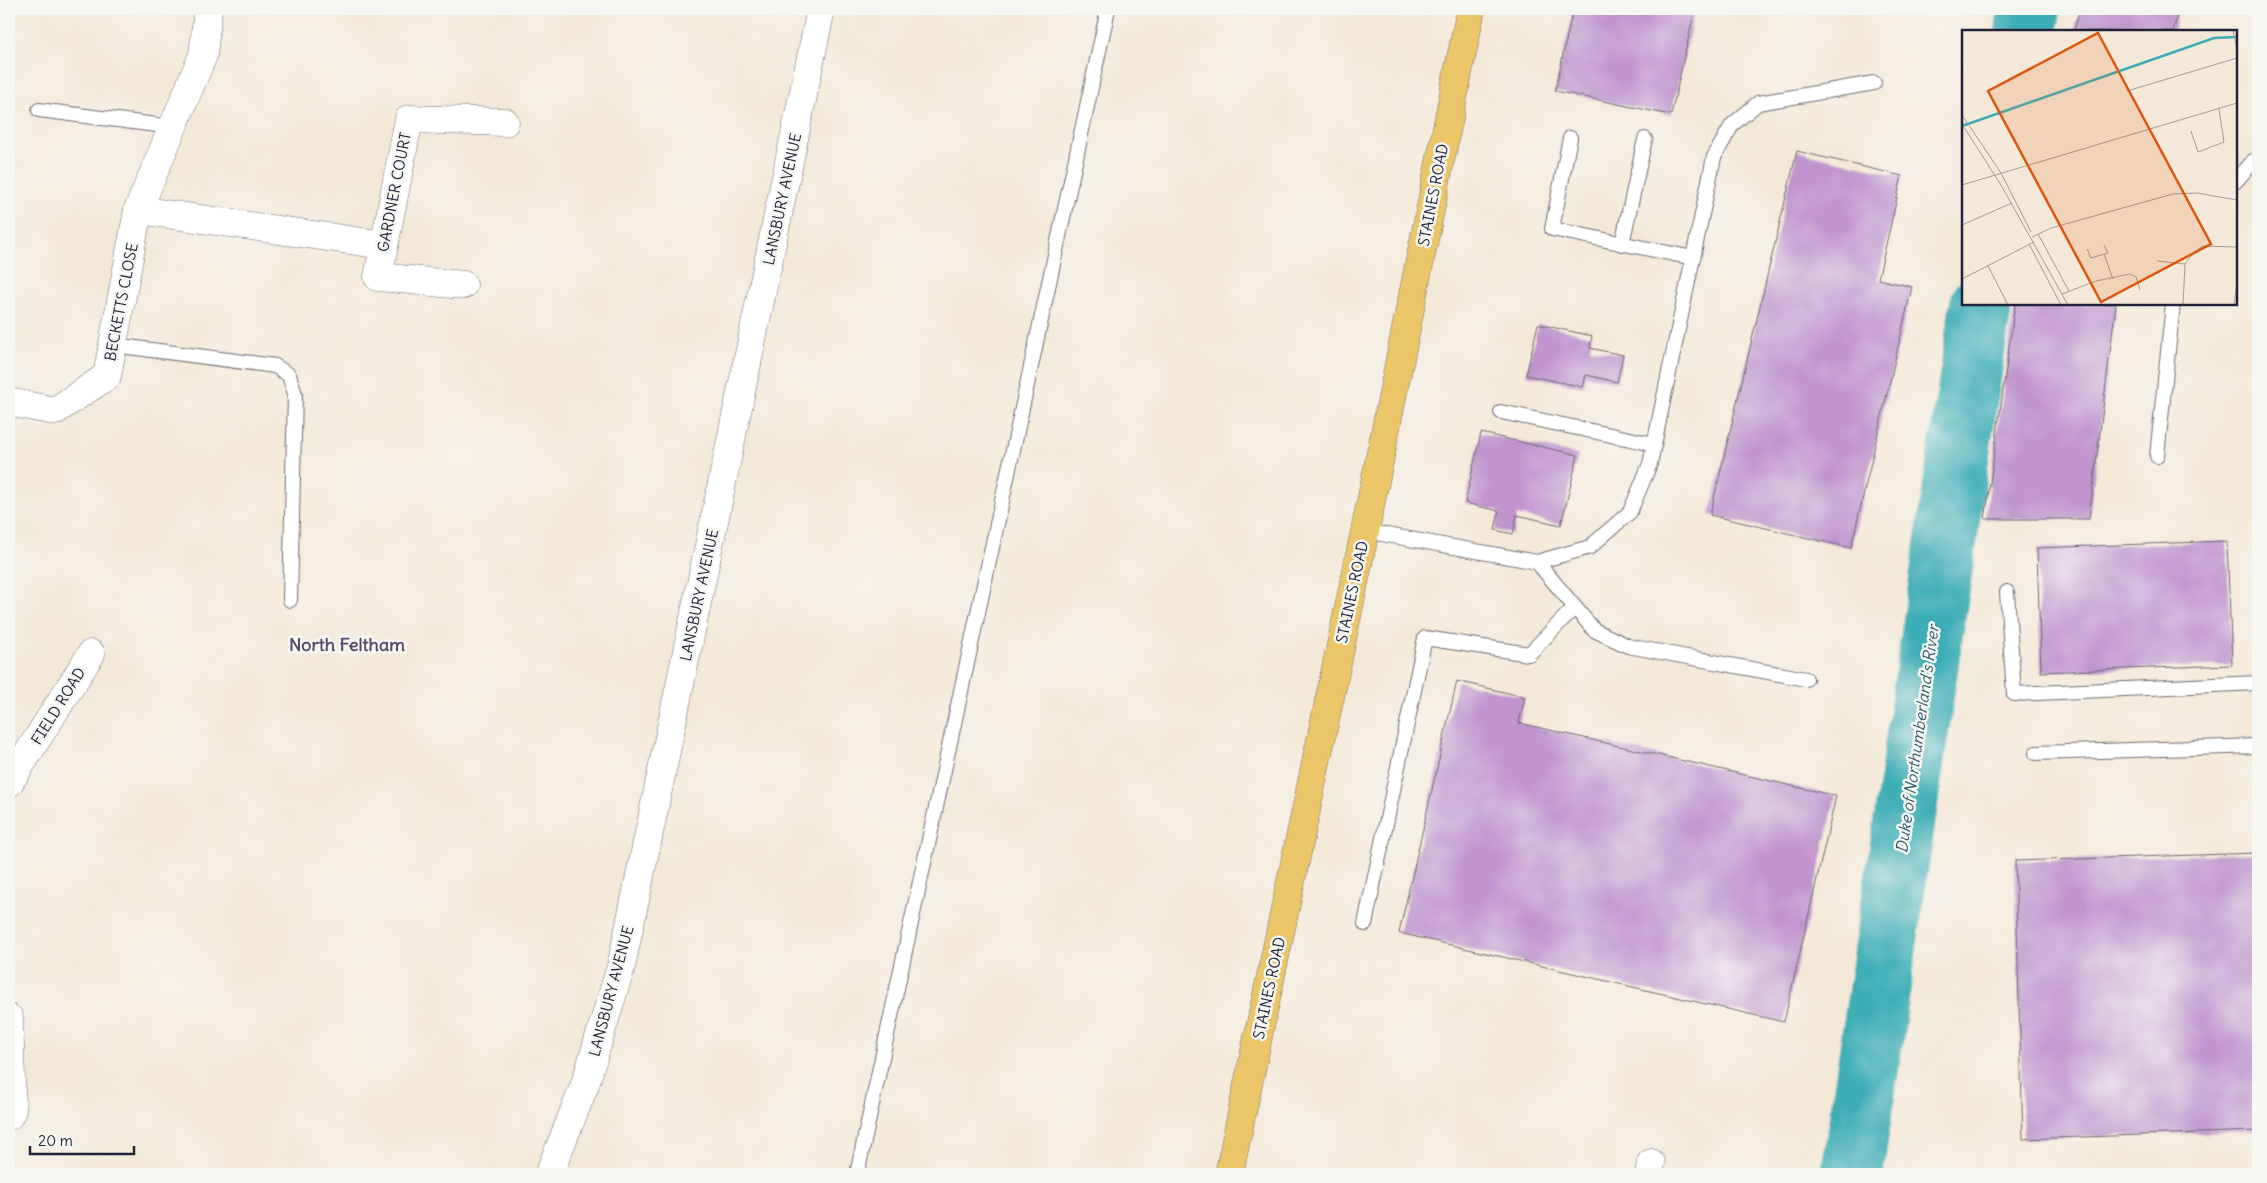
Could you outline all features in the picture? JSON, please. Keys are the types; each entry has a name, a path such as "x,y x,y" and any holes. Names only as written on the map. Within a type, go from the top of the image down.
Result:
{"main road":[{"name":"STAINES ROAD","path":"1229,1174 1365,531 1471,9"}],"street":[{"name":"BECKETTS CLOSE","path":"9,402 55,411 107,376 138,210 203,55 208,9"},
{"name":"LANSBURY AVENUE","path":"549,1174 584,1088 621,968 821,9"},
{"name":"GARDNER COURT","path":"463,285 378,277 409,119 505,122"},
{"path":"138,210 384,244"},
{"name":"FIELD ROAD","path":"9,783 90,654"},
{"path":"9,1018 12,1110 9,1116"}],"lane":[{"path":"857,1174 1108,9"},
{"path":"1365,531 1537,562 1590,547 1630,512 1650,464 1714,157 1732,125 1758,103 1874,84"},
{"path":"38,110 172,127"},
{"path":"1570,138 1552,229 1693,258"},
{"path":"1622,244 1645,139"},
{"path":"2237,180 2253,161 2258,161"},
{"path":"2157,456 2173,305"},
{"path":"113,345 274,366 289,375 295,394 290,600"},
{"path":"1501,412 1654,444"},
{"path":"1537,562 1594,630 1628,646 1806,679"},
{"path":"2007,592 2014,694 2258,683"},
{"path":"1365,924 1425,638 1529,654 1574,608"},
{"path":"2036,753 2258,746"}],"building":[{"path":"1573,9 1695,9 1671,115 1555,91"},
{"path":"2080,9 2179,9 2173,30 2074,30"},
{"path":"1797,151 1902,176 1878,279 1912,287 1851,548 1710,515"},
{"path":"2015,305 2116,305 2089,519 1985,519"},
{"path":"1538,324 1592,336 1590,348 1623,355 1617,382 1586,375 1583,387 1526,375"},
{"path":"1481,433 1578,455 1561,525 1517,515 1513,534 1495,530 1499,511 1465,503"},
{"path":"2227,541 2232,665 2041,672 2037,548"},
{"path":"1457,681 1525,697 1519,723 1836,796 1784,1022 1399,933"},
{"path":"2258,853 2258,1131 2023,1139 2015,861"}],"waterway":[{"name":"Duke of Northumberland's River","path":"2026,30 2030,9"},
{"name":"Duke of Northumberland's River","path":"1852,1174 1981,305"}],"district":[{"name":"North Feltham","path":"347,644"}]}
